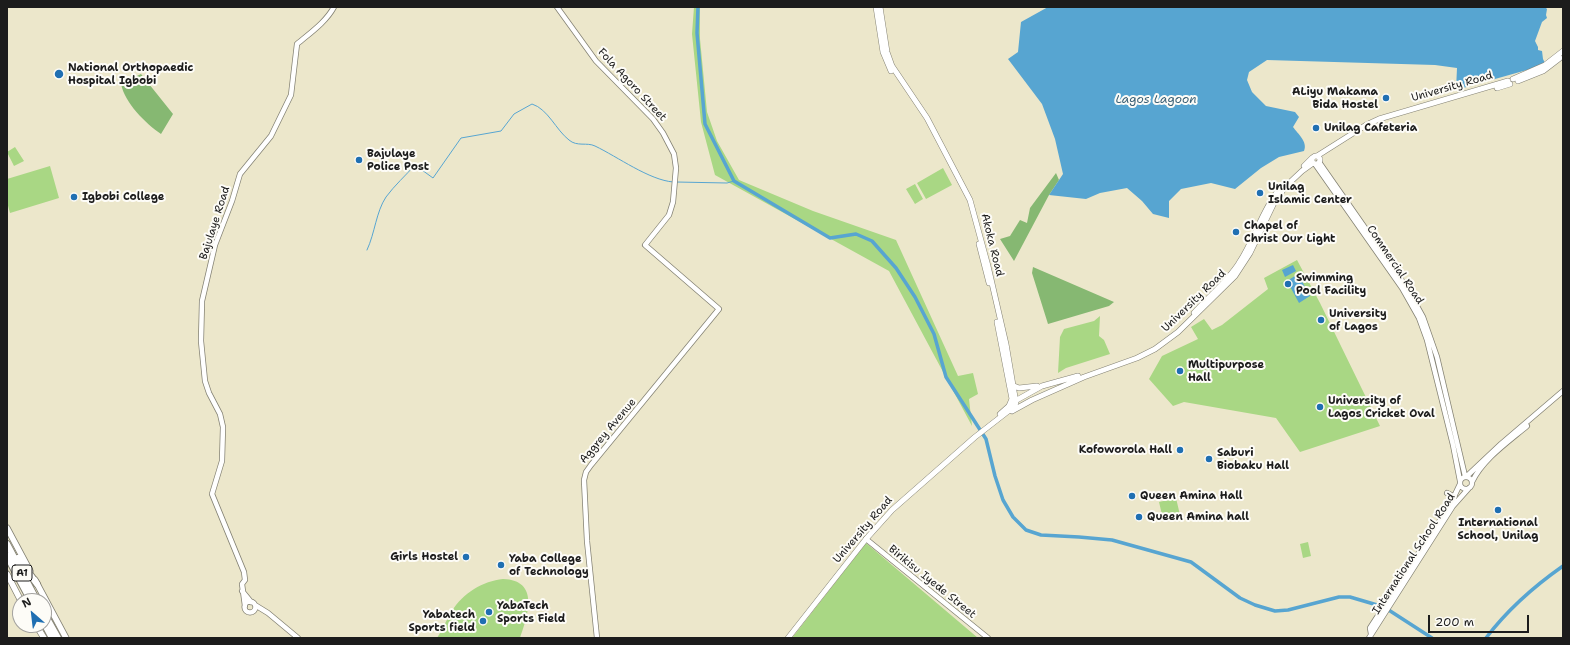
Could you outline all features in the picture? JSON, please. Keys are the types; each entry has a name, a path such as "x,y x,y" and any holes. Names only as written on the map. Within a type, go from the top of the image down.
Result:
{"highway":[{"path":"7,543 37,584"},
{"name":"A1","path":"7,543 33,593"},
{"path":"9,559 23,593"},
{"name":"A1","path":"9,559 27,593"},
{"path":"52,627 58,638"}],"main road":[{"path":"876,7 879,31 887,59"},
{"path":"880,7 887,59"},
{"name":"University Road","path":"1511,82 1545,65 1563,51"},
{"name":"University Road","path":"788,638 880,523 905,497 1016,400 1042,386 1068,380 1137,355 1160,341 1181,325 1229,277 1246,252 1273,198 1288,179 1376,124 1511,82 1543,70 1563,56"},
{"name":"Akoka Road","path":"887,59 927,118 969,200 988,266 1016,400"},
{"name":"University Road","path":"998,420 1032,400 1084,377 1137,358 1154,349 1178,332 1235,276 1250,253 1275,201 1290,182 1316,161"},
{"path":"969,200 992,296 1012,395 1012,400 1009,406"},
{"path":"1051,384 1048,386 1048,389 1052,392"},
{"path":"1014,386 1020,388 1042,386"},
{"path":"1012,395 1016,400 1023,402 1032,400"},
{"path":"982,431 998,420 1015,405 1016,400"},
{"path":"7,528 66,638"},
{"path":"7,574 17,593"}],"street":[{"name":"Bajulaye Road","path":"245,606 242,591 242,584 245,580 244,572 212,494 222,461 223,427 220,414 209,393 205,381 201,341 202,301 215,245 232,201 240,174 271,136 291,95 297,44 317,28 332,12 334,7"},
{"name":"Fola Agoro Street","path":"557,7 596,61 653,119 674,154 676,179 673,202 669,215 645,245 719,309"},
{"name":"Commercial Road","path":"1316,161 1407,288 1423,317 1436,357 1466,476"},
{"name":"Commercial Road","path":"1316,161 1402,288 1419,318 1427,340 1454,445 1460,482"},
{"name":"Aggrey Avenue","path":"597,638 587,541 584,476 591,465 680,359 719,309"},
{"path":"1563,391 1466,476 1460,482 1463,489 1469,488 1472,485 1472,482 1481,467 1497,451 1563,395"},
{"path":"1466,476 1469,477 1472,482"},
{"name":"International School Road","path":"1388,605 1454,499 1460,482"},
{"name":"International School Road","path":"1371,632 1453,506 1469,488"},
{"path":"1447,493 1454,499"},
{"name":"Birikisu Iyede Street","path":"866,539 983,636 988,638"},
{"path":"242,591 253,603 268,613 298,638"},
{"path":"253,603 248,602 245,606 246,611 268,613"},
{"path":"252,612 255,608 253,603"}],"green space":[{"path":"694,7 700,7 700,39 707,112 717,141 739,180 813,211 896,240 958,376 973,373 978,394 969,399 972,426 889,271 715,175 701,122 692,34"},
{"path":"141,74 173,114 161,134 136,112 123,91 121,84"},
{"path":"15,147 24,161 14,166 7,152"},
{"path":"50,166 59,198 10,213 7,202 7,179"},
{"path":"943,168 952,185 926,199 917,183"},
{"path":"1056,173 1059,180 1049,195 1014,261 1000,239 1010,236 1020,220 1027,223 1030,208"},
{"path":"915,184 923,199 915,204 906,189"},
{"path":"1297,260 1320,303 1380,426 1300,452 1276,418 1184,402 1173,406 1149,379 1162,356 1198,339 1191,327 1204,319 1212,330 1222,325 1268,289 1264,278"},
{"path":"1033,267 1114,302 1109,306 1048,324 1032,273"},
{"path":"1100,316 1099,336 1104,340 1110,354 1066,368 1058,373 1060,337 1064,329 1094,321"},
{"path":"1176,498 1180,515 1163,519 1159,502"},
{"path":"1308,542 1311,556 1303,558 1300,544"},
{"path":"866,543 978,638 792,638"},
{"name":"YabaTech Sports Field","path":"503,579 515,581 527,592 528,610 520,638 437,638 452,611 468,593 488,582"}],"water":[{"name":"Lagos Lagoon","path":"1048,7 1545,7 1547,9 1547,18 1542,22 1535,41 1538,50 1542,51 1545,63 1541,66 1456,90 1457,68 1435,65 1267,60 1249,72 1247,80 1252,92 1266,106 1295,112 1299,117 1293,127 1304,141 1304,151 1279,157 1261,168 1235,189 1211,183 1181,189 1169,201 1169,218 1153,214 1142,201 1127,188 1100,193 1086,199 1049,195 1063,174 1055,139 1042,104 1008,59 1018,52 1021,22"},
{"path":"1293,265 1296,271 1285,277 1282,270"},
{"path":"1298,274 1310,296 1299,303 1287,281"}],"waterway":[{"path":"698,7 697,33 705,124 734,181 830,238 856,234 872,241 896,268 915,297 934,334 946,377 986,439 995,476 1003,500 1013,517 1026,530 1041,535 1112,540 1191,562 1240,598 1255,605 1275,611 1288,610 1339,597 1350,597 1384,607 1432,638"},
{"path":"367,250 386,197 415,165 433,178 461,138 501,131 514,114 532,104 543,110 564,136 572,142 595,146 644,173 673,182"},
{"path":"676,182 727,183 734,181"},
{"path":"1486,638 1503,617 1522,599 1541,582 1563,566"}],"place":[{"name":"National Orthopaedic Hospital Igbobi","path":"59,74"},
{"name":"ALiyu Makama Bida Hostel","path":"1386,98"},
{"name":"Unilag Cafeteria","path":"1316,128"},
{"name":"Bajulaye Police Post","path":"359,160"},
{"name":"Unilag Islamic Center","path":"1260,193"},
{"name":"Igbobi College","path":"74,197"},
{"name":"Chapel of Christ Our Light","path":"1236,232"},
{"name":"Swimming Pool Facility","path":"1288,284"},
{"name":"University of Lagos","path":"1321,320"},
{"name":"Multipurpose Hall","path":"1180,371"},
{"name":"University of Lagos Cricket Oval","path":"1320,407"},
{"name":"Kofoworola Hall","path":"1180,450"},
{"name":"Saburi Biobaku Hall","path":"1209,459"},
{"name":"Queen Amina Hall","path":"1132,496"},
{"name":"International School, Unilag","path":"1498,510"},
{"name":"Queen Amina hall","path":"1139,517"},
{"name":"Girls Hostel","path":"466,557"},
{"name":"Yaba College of Technology","path":"501,565"},
{"name":"YabaTech Sports Field","path":"489,612"},
{"name":"Yabatech Sports field","path":"483,621"}]}
